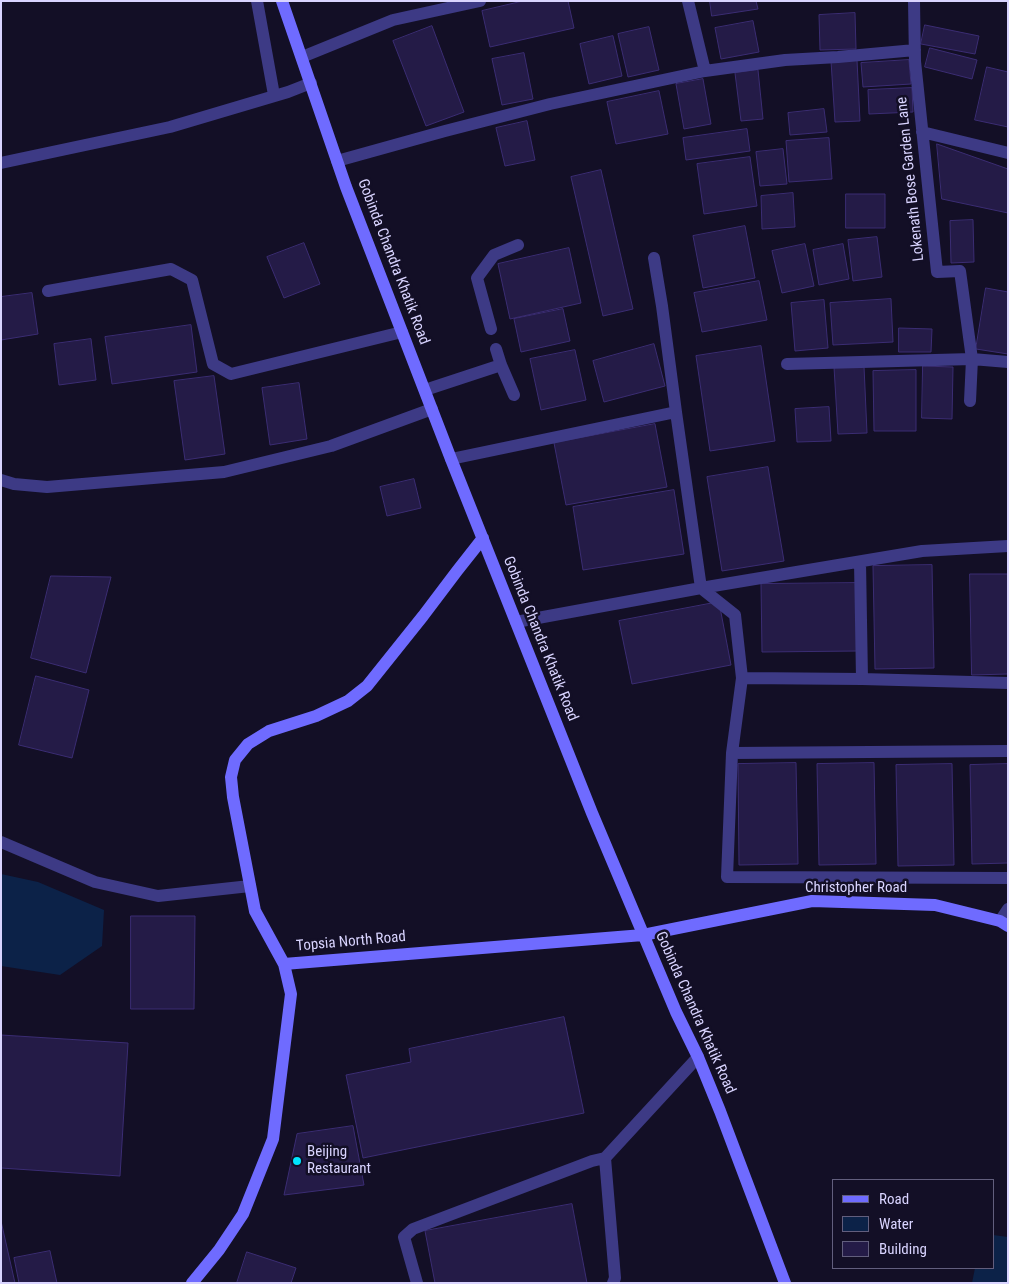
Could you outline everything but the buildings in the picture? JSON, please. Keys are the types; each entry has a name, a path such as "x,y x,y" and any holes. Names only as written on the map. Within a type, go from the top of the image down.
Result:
{"street":[{"path":"257,1 274,95"},
{"name":"Gobinda Chandra Khatik Road","path":"282,1 346,187 451,459 592,813 720,1111 785,1283"},
{"path":"302,57 393,20 480,1"},
{"path":"688,1 705,71"},
{"name":"Lokenath Bose Garden Lane","path":"914,1 915,60 937,272 960,271 972,359 970,401"},
{"path":"337,161 550,104 705,71 785,60 915,50"},
{"path":"1,163 170,127 311,84"},
{"path":"922,132 1008,153"},
{"path":"491,329 477,278 494,255 518,245"},
{"path":"654,258 701,588 735,615 742,678 732,753 728,877 1008,878"},
{"path":"48,291 171,269 192,280 213,364 231,374 402,332"},
{"path":"496,349 514,395"},
{"path":"787,364 972,359 1008,362"},
{"path":"425,390 501,365"},
{"path":"1,480 14,484 47,487 224,472 331,446 432,410"},
{"path":"451,459 676,412"},
{"path":"284,964 255,911 233,797 231,777 235,760 248,744 269,731 316,716 348,700 367,686 483,538"},
{"path":"516,622 701,588 922,552 1008,546"},
{"path":"860,562 862,679"},
{"path":"742,678 1008,683"},
{"path":"732,753 1008,751"},
{"path":"1,842 96,882 158,896 250,886"},
{"name":"Christopher Road","path":"644,935 812,901 936,905 1004,923"},
{"path":"1004,923 1008,910"},
{"name":"Topsia North Road","path":"192,1283 219,1250 243,1214 273,1140 291,994 284,964 644,935"},
{"path":"417,1283 404,1237 413,1229 592,1161 605,1158 698,1057"},
{"path":"605,1158 615,1278 612,1283"}],"water":[{"path":"1,874 38,882 104,910 102,946 60,975 1,966"},
{"path":"994,1235 1008,1237 1008,1283 972,1283 975,1269 994,1269"}],"place":[{"name":"Beijing Restaurant","path":"297,1161"}]}
